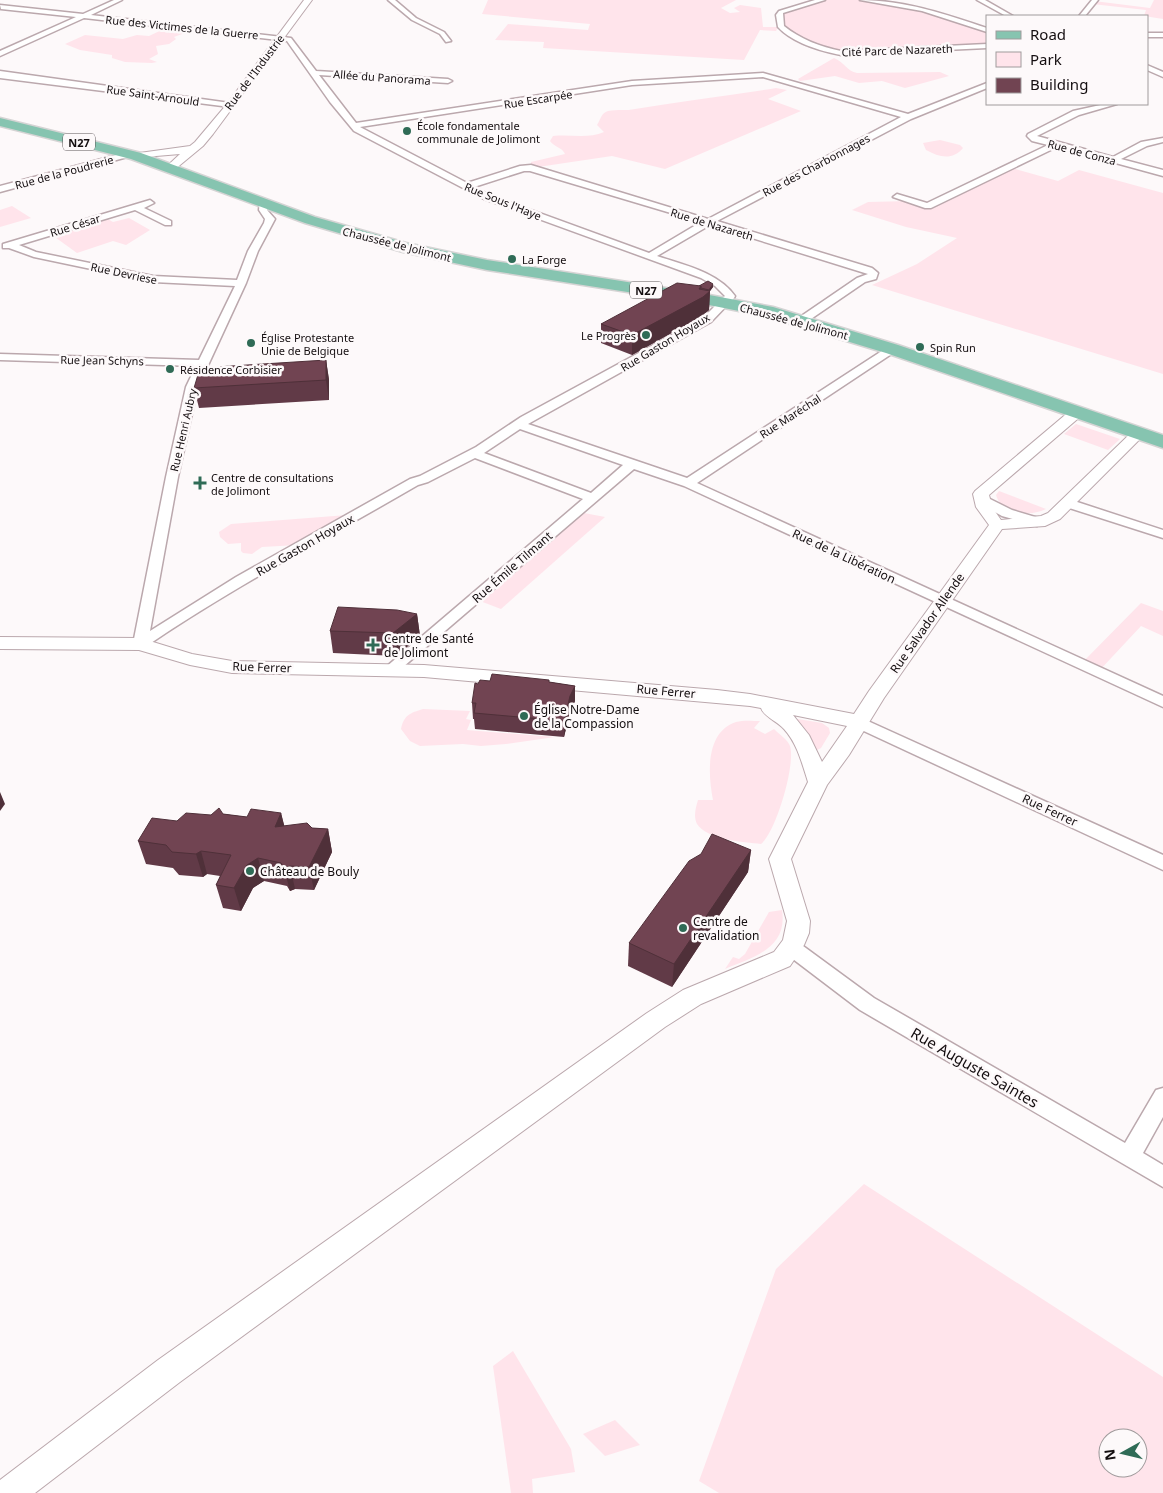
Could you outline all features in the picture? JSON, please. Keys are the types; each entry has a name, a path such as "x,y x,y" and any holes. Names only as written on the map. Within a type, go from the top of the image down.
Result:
{"main road":[{"name":"N27","path":"0,122 132,155 164,166"},
{"name":"Chaussée de Jolimont","path":"164,166 341,230 439,255 533,273 725,303 801,321 892,349 1163,442"}],"street":[{"path":"0,8 19,0"},
{"path":"0,54 119,0"},
{"name":"Rue de l'Industrie","path":"164,166 177,160 194,146 230,105 280,37 303,10 308,0"},
{"path":"391,0 420,23 442,32 448,41"},
{"name":"Cité Parc de Nazareth","path":"822,0 781,12 781,27 787,32 842,54 986,46"},
{"path":"863,0 923,9 986,30"},
{"path":"981,0 1008,15"},
{"path":"1083,15 1095,0"},
{"name":"Rue des Victimes de la Guerre","path":"0,8 280,37"},
{"path":"1148,35 1163,35"},
{"name":"Rue Sous l'Haye","path":"280,37 291,40 354,126 465,187 492,199 704,276 716,282 727,291 730,296 725,303"},
{"path":"834,58 842,54"},
{"path":"1148,68 1163,75"},
{"name":"Allée du Panorama","path":"316,73 448,81"},
{"name":"Rue Saint-Arnould","path":"0,75 230,105"},
{"name":"Rue Escarpée","path":"354,126 632,83 722,77 775,76 908,117"},
{"name":"Rue des Charbonnages","path":"650,256 707,222 908,117 986,85"},
{"name":"Rue de Conza","path":"1109,105 1076,113 1031,135 1035,140 1163,173"},
{"path":"1114,160 1144,144 1163,140"},
{"path":"928,206 1055,145"},
{"path":"132,155 170,154 194,146"},
{"name":"Rue de la Poudrerie","path":"0,189 132,155"},
{"name":"Rue de Nazareth","path":"465,187 528,168 869,270 873,273 873,277 861,280 801,321"},
{"path":"897,197 938,209"},
{"name":"Rue Henri Aubry","path":"140,644 192,387 241,283 253,251 269,223 270,218 263,210 263,202"},
{"name":"Rue César","path":"5,246 150,203"},
{"path":"136,207 168,223"},
{"name":"Rue Devriese","path":"5,246 153,279 241,283"},
{"name":"Rue Gaston Hoyaux","path":"140,644 176,619 414,482 424,480 474,453 525,420 707,320 725,303"},
{"name":"Rue Maréchal","path":"688,484 892,349"},
{"name":"Rue Jean Schyns","path":"0,357 204,363"},
{"path":"1076,413 981,494 984,507 997,525 1045,521 1054,516 1138,434"},
{"name":"Rue de la Libération","path":"520,425 688,484 1163,702"},
{"path":"474,453 592,498"},
{"name":"Rue Émile Tilmant","path":"392,670 632,464"},
{"path":"982,499 1007,513 1037,522"},
{"path":"1068,503 1163,534"},
{"name":"Rue Salvador Allende","path":"792,948 800,923 798,908 780,859 818,782 997,525"},
{"name":"Rue Ferrer","path":"0,643 140,644 190,660 232,667 392,670 527,679 750,700 859,722 1163,863"},
{"path":"750,700 771,709 790,721 807,745 818,782"},
{"path":"9,1493 169,1371 656,1020 692,998 782,959 792,948"},
{"name":"Rue Auguste Saintes","path":"792,948 867,1004 1163,1177"},
{"path":"1129,1157 1163,1098"}],"green space":[{"path":"488,0 736,0 721,8 730,13 740,12 734,8 740,5 761,8 763,27 778,27 776,31 760,30 744,60 543,48 544,42 495,40 508,24 588,30 590,24 482,14"},
{"path":"822,0 860,0 915,7 986,30 986,46 832,52 783,29 781,11"},
{"path":"1154,0 1163,0 1163,19 1144,15 1146,10 1092,4 1094,1 1150,8"},
{"path":"168,27 190,31 174,37 176,39 169,44 156,46 158,54 149,59 157,62 152,63 125,62 112,58 112,55 80,50 65,44 85,35 123,39 137,35 149,36"},
{"path":"834,58 857,73 940,72 949,76 905,88 882,81 859,83 835,76 800,81 798,79"},
{"path":"776,88 787,90 768,99 801,111 665,169 612,156 538,167 531,164 531,162 565,154 550,141 553,136 585,136 604,132 597,125 602,115 608,111 632,110"},
{"path":"940,140 960,145 963,148 954,155 945,156 926,150 923,143"},
{"path":"1008,167 1058,181 1079,170 1163,193 1163,374 872,285 917,264 957,238 906,227 852,210 868,202 910,201 928,206"},
{"path":"12,206 31,218 0,227 0,210"},
{"path":"106,218 113,222 129,218 150,230 126,245 113,241 77,253 52,235"},
{"path":"1076,424 1120,439 1108,450 1064,434"},
{"path":"999,491 1046,509 1033,513 1010,510 999,501 996,495"},
{"path":"584,513 605,517 501,609 480,601"},
{"path":"347,515 298,545 262,547 252,554 241,551 241,543 228,544 220,537 219,532 231,524"},
{"path":"1141,603 1163,611 1163,636 1141,626 1098,672 1081,664"},
{"path":"423,709 470,711 466,719 471,720 467,730 555,737 481,746 463,744 420,746 410,741 401,729 408,715"},
{"path":"798,719 822,723 829,728 830,733 821,748 817,750 814,748 795,721"},
{"path":"760,721 754,728 765,734 774,729 790,746 790,767 787,782 773,826 761,844 736,841 709,834 697,824 695,815 698,800 713,800 710,767 714,744 726,727 736,722"},
{"path":"782,910 780,934 774,942 757,955 725,969 733,957 739,959 745,954 769,912"},
{"path":"864,1184 1163,1377 1163,1493 719,1493 699,1481 776,1269"},
{"path":"513,1351 571,1449 575,1472 532,1479 533,1493 511,1493 493,1366"},
{"path":"615,1420 640,1445 605,1456 583,1434"}],"building":[{"path":"708,281 713,284 709,290 699,286"},
{"path":"677,283 701,286 699,289 710,291 703,297 632,335 601,324"},
{"path":"326,360 326,380 194,388 200,368"},
{"path":"338,607 397,610 417,614 393,633 330,631"},
{"path":"492,674 549,680 549,682 575,686 570,696 564,721 474,713 476,703 472,703 475,683 478,684 480,680 490,681"},
{"path":"219,808 223,814 247,817 251,809 281,813 275,827 307,823 312,828 328,829 309,867 290,866 284,868 281,863 258,858 247,865 234,888 216,885 231,855 201,851 196,854 172,852 166,845 138,841 152,818 177,821 186,813 211,815"},
{"name":"Centre de revalidation","path":"712,834 751,850 674,964 629,943 689,861 701,854"}],"place":[{"name":"École fondamentale communale de Jolimont","path":"407,131"},
{"name":"La Forge","path":"512,259"},
{"name":"Le Progrès","path":"646,335"},
{"name":"Église Protestante Unie de Belgique","path":"251,343"},
{"name":"Spin Run","path":"920,347"},
{"name":"Résidence Corbisier","path":"170,369"},
{"name":"Centre de consultations de Jolimont","path":"200,483"},
{"name":"Centre de Santé de Jolimont","path":"373,645"},
{"name":"Église Notre-Dame de la Compassion","path":"524,716"},
{"name":"Château de Bouly","path":"250,871"},
{"name":"Centre de revalidation","path":"683,928"}]}
